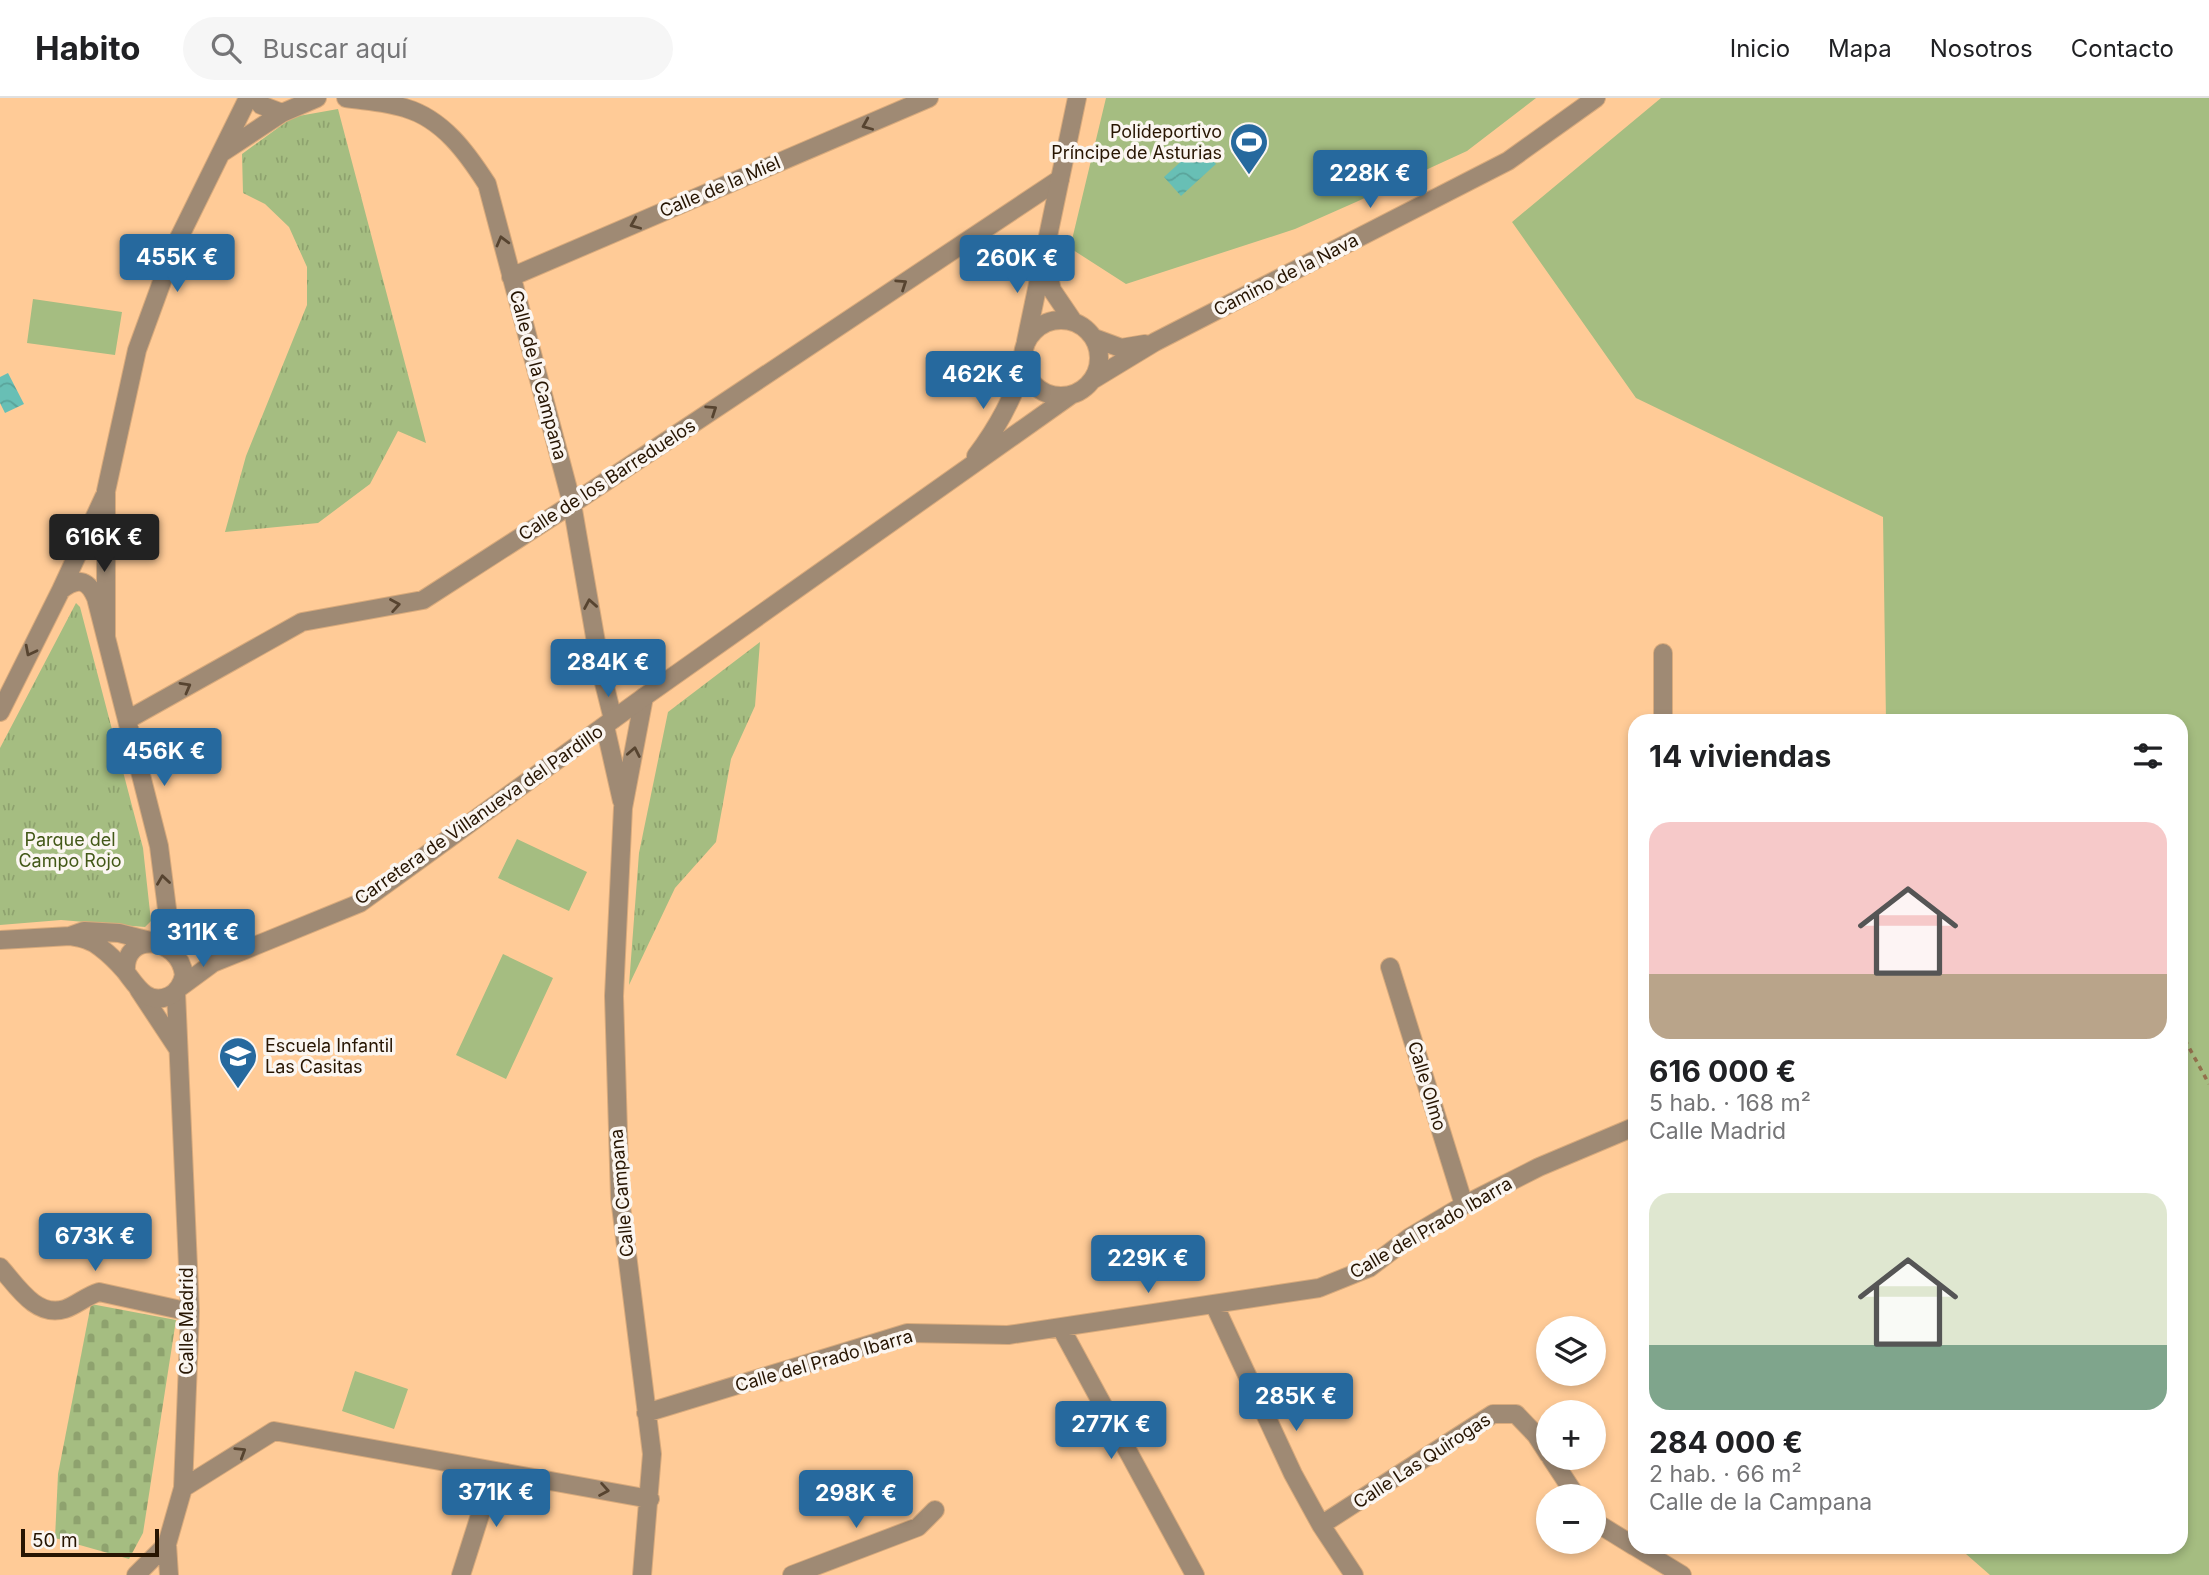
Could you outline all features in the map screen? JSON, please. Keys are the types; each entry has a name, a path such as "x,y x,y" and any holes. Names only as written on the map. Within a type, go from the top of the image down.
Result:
{"street":[{"path":"0,712 61,590 106,491 137,349 175,246 248,98"},
{"path":"256,98 261,105 282,113"},
{"path":"220,154 282,113 317,98"},
{"name":"Calle de la Campana","path":"346,98 404,103 447,132 470,158 487,184 572,504 623,808"},
{"name":"Calle de la Miel","path":"512,277 929,98"},
{"path":"1045,258 1052,289 1073,321 1089,331 1094,338 1100,359 1094,379 1088,386 1072,395 1047,394 1036,387 1023,366 1023,353 1077,98"},
{"name":"Camino de la Nava","path":"1094,379 1155,342 1508,161 1596,98"},
{"name":"Calle de los Barreduelos","path":"127,720 302,622 423,600 572,504 1060,178"},
{"path":"1026,341 1041,324 1051,320 1073,321"},
{"name":"Camino de la Nava","path":"1094,338 1121,348 1155,342"},
{"name":"Carretera de Villanueva del Pardillo","path":"968,468 994,432 1015,394 1023,366"},
{"name":"Carretera de Villanueva del Pardillo","path":"177,990 214,963 360,903 645,696 1072,395"},
{"path":"106,491 106,636"},
{"path":"0,940 70,936 88,940 100,946 139,989 155,999 166,998 177,990 184,970 167,948 167,909 159,846 92,589 76,581 61,590"},
{"path":"1663,653 1663,714"},
{"path":"623,808 645,696"},
{"name":"Calle Campana","path":"623,808 614,996 616,1127 620,1198 652,1454 642,1575"},
{"path":"70,936 84,931 119,933 167,948 189,962 214,963"},
{"path":"126,972 132,952 143,944 167,948"},
{"name":"Calle Olmo","path":"1391,967 1464,1205"},
{"name":"Calle Madrid","path":"139,989 179,1052"},
{"name":"Calle Madrid","path":"135,1575 167,1544 183,1488 190,1312 177,990"},
{"name":"Calle del Prado Ibarra","path":"646,1413 907,1334 1008,1335 1319,1289 1368,1268 1410,1237 1464,1205 1539,1167 1628,1130"},
{"path":"0,1267 32,1303 49,1312 67,1308 86,1296 99,1292 190,1312"},
{"path":"1214,1304 1293,1474 1321,1525 1354,1575"},
{"path":"1061,1328 1195,1575"},
{"name":"Calle Las Quirogas","path":"1321,1525 1493,1414 1516,1414 1536,1436"},
{"path":"183,1488 274,1431 650,1499"},
{"path":"461,1575 494,1471"},
{"path":"792,1575 918,1527 935,1510"},
{"path":"1606,1529 1628,1542"},
{"path":"167,1544 169,1575"},
{"path":"1648,1554 1682,1575"}],"path":[{"path":"2188,1046 2209,1084"}],"green space":[{"name":"Polideportivo Príncipe de Asturias","path":"1106,98 1536,98 1467,151 1356,202 1295,229 1126,284 1070,248"},
{"path":"1661,98 2209,98 2209,1575 1990,1575 1966,1554 2188,1554 2188,714 1886,714 1883,517 1636,398 1512,222"},
{"path":"338,109 426,443 398,431 370,484 318,523 225,532 246,456 307,305 307,267 289,227 265,204 243,193 242,154 293,117"},
{"path":"33,299 122,312 115,355 27,343"},
{"name":"Parque del Campo Rojo","path":"76,603 80,607 143,848 151,921 145,927 61,920 0,925 0,748"},
{"path":"760,642 755,706 731,759 716,842 675,888 629,985 639,853 668,712"},
{"path":"517,839 587,872 569,911 498,878"},
{"path":"503,954 553,978 506,1079 456,1055"},
{"path":"91,1304 176,1320 143,1533 129,1559 55,1538 58,1474"},
{"path":"355,1371 408,1389 394,1429 342,1411"}],"water":[{"path":"1199,145 1216,164 1181,196 1164,177"},
{"path":"8,373 24,404 5,413 0,403 0,377"}],"place":[{"name":"Polideportivo Príncipe de Asturias","path":"1249,176"},
{"name":"Escuela Infantil Las Casitas","path":"238,1090"}]}
